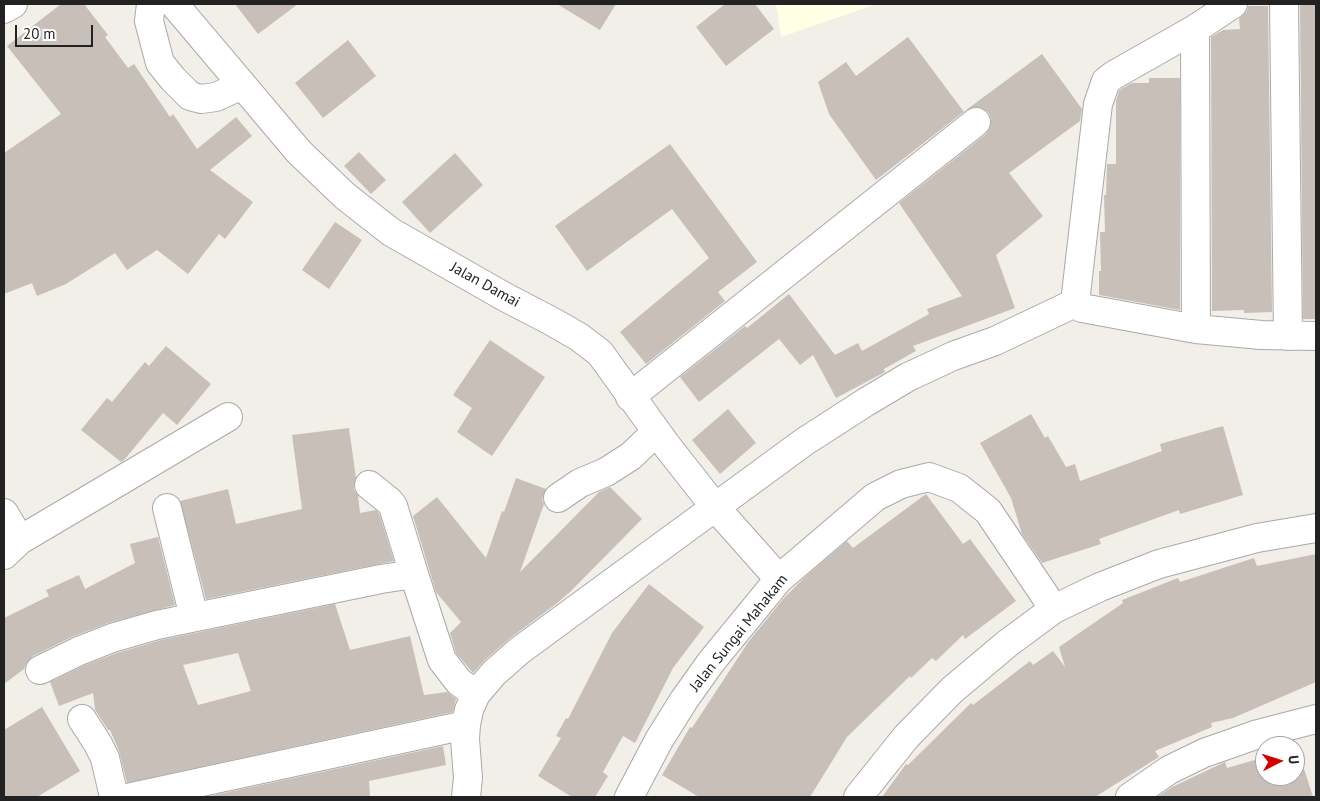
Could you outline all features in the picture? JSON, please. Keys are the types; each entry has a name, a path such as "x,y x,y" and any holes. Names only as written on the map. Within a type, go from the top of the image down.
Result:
{"street":[{"path":"4,9 14,4"},
{"path":"151,4 149,21 160,62 172,79 190,96 201,99 216,97 242,85"},
{"name":"Jalan Damai","path":"174,4 299,152 345,196 391,232 579,337 600,353 618,377 630,398 715,507 779,579"},
{"path":"1233,4 1195,29 1106,81 1098,104 1076,294 1077,302 1082,308 1196,329 1260,335 1316,336"},
{"path":"1284,4 1288,336"},
{"path":"1195,29 1196,329"},
{"path":"630,398 976,122"},
{"path":"466,797 468,778 466,726 469,710 476,694 494,673 519,651 804,442 908,377 953,356 995,341 1077,302"},
{"path":"4,513 12,547 228,417"},
{"path":"558,498 580,483 606,472 631,456 656,432"},
{"name":"Jalan Sungai Mahakam","path":"628,797 659,740 684,700 711,662 779,579 875,497 901,484 929,477 959,488 988,511 1054,609"},
{"path":"369,485 393,506 442,660 458,682 476,694"},
{"path":"167,508 194,617"},
{"path":"858,797 906,737 952,690 1008,643 1054,609 1100,587 1159,564 1257,538 1316,528"},
{"path":"40,670 79,651 112,638 157,625 381,579 414,574"},
{"path":"82,719 105,758 114,797"},
{"path":"1130,797 1169,770 1204,753 1258,734 1316,720"},
{"path":"132,797 466,726"}],"shaded area":[{"path":"776,4 877,4 781,37"}],"building":[{"path":"61,4 84,4 108,35 105,37 128,68 134,64 170,117 173,114 197,149 236,117 252,136 210,170 253,202 225,239 219,234 188,274 157,250 127,270 115,253 66,284 37,296 32,283 4,294 4,153 61,114 7,46"},
{"path":"235,4 298,4 258,34"},
{"path":"557,4 616,4 600,30"},
{"path":"725,4 755,4 774,29 726,66 696,27"},
{"path":"1300,5 1316,5 1316,319 1303,319"},
{"path":"1248,6 1268,6 1272,312 1244,313 1244,310 1212,311 1211,37 1223,30 1240,29 1239,19 1247,11"},
{"path":"908,37 964,112 876,180 829,114 818,82 846,62 856,76"},
{"path":"348,40 376,76 323,118 295,83"},
{"path":"1042,54 1082,109 1080,121 1009,173 1043,216 996,255 1015,308 913,346 916,351 884,369 885,372 836,398 813,355 800,365 779,339 699,402 680,377 745,326 747,328 789,294 835,355 858,343 862,351 929,314 927,309 962,296 899,203 986,134 990,128 991,119 988,112 982,108 974,107 966,110"},
{"path":"1149,78 1180,78 1180,310 1099,295 1099,271 1101,271 1100,232 1105,232 1104,195 1106,195 1107,164 1116,164 1116,101 1119,91 1123,88 1132,83 1149,83"},
{"path":"670,144 757,262 718,292 725,301 646,364 620,332 709,258 672,209 587,271 555,226"},
{"path":"359,152 386,180 371,194 344,166"},
{"path":"455,153 483,185 430,233 402,202"},
{"path":"335,222 362,240 329,289 302,270"},
{"path":"490,340 545,377 492,456 457,432 472,408 453,395"},
{"path":"166,346 211,384 177,425 163,413 121,462 81,430 107,398 112,402 145,362 149,366"},
{"path":"728,409 756,443 720,474 692,440"},
{"path":"1031,414 1045,438 1048,436 1066,467 1075,464 1080,481 1162,451 1160,444 1223,426 1243,495 1180,514 1179,510 1099,539 1101,544 1042,563 1022,534 1011,498 980,443"},
{"path":"349,428 356,478 354,490 358,495 360,513 376,510 379,513 394,561 206,599 180,501 228,489 236,524 302,509 292,435"},
{"path":"516,478 546,489 542,499 544,504 520,572 599,492 610,487 642,519 570,592 509,639 473,673 456,653 450,633 461,622 436,592 413,516 437,497 486,558 502,511 504,512"},
{"path":"926,494 963,544 970,539 1016,601 965,639 963,635 936,661 932,658 911,678 910,676 847,737 810,797 699,797 662,775 690,727 692,728 749,641 784,598 807,575 847,541 853,548"},
{"path":"158,537 175,605 108,623 72,637 33,656 27,662 24,669 4,684 4,618 49,596 46,590 79,575 85,589 135,563 130,544"},
{"path":"1316,554 1316,682 1233,718 1211,723 1212,727 1155,751 1159,757 1095,797 882,797 906,764 908,765 971,703 973,705 1030,661 1033,665 1053,651 1065,667 1059,647 1123,603 1122,600 1178,578 1180,582 1254,558 1257,566"},
{"path":"649,584 704,627 673,668 635,743 623,736 603,772 608,776 595,797 572,797 538,776 561,738 556,736 566,718 568,719 612,633"},
{"path":"335,604 350,650 410,636 424,695 447,692 456,699 453,712 127,783 119,751 110,730 108,730 95,710 93,693 59,706 50,682 85,665 161,640","holes":["238,653 251,691 198,705 183,665"]},
{"path":"42,707 80,771 37,797 4,797 4,730"},
{"path":"443,746 446,765 369,781 370,797 205,797"},
{"path":"1255,760 1255,786 1305,786 1305,772 1313,797 1157,797 1172,787 1225,762 1227,768"}]}
